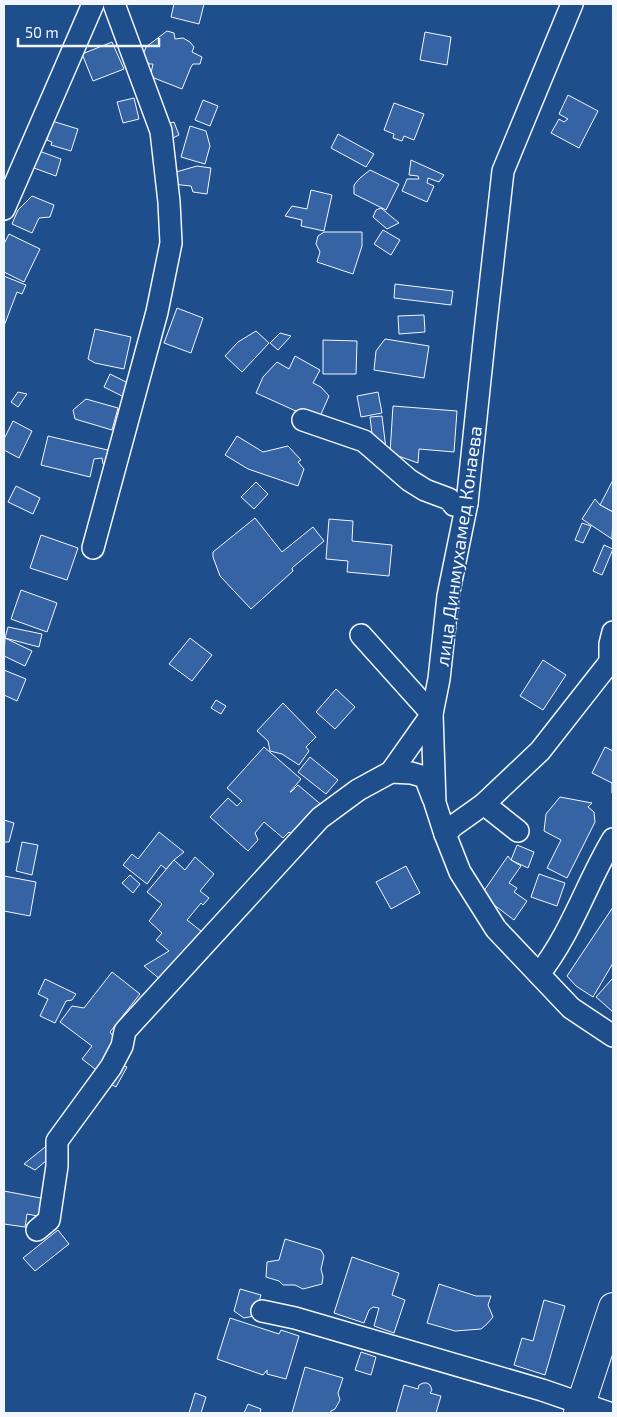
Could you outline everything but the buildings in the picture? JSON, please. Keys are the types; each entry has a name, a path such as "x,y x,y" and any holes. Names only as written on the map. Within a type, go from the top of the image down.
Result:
{"main road":[{"path":"579,1409 613,1307"}],"street":[{"path":"4,208 93,4"},
{"path":"93,548 157,312 171,242 169,202 161,131 114,4"},
{"name":"лица Динмухамед Конаева","path":"569,5 503,171 467,503 448,596 440,679 432,714 435,803 460,872 496,929 571,1008 613,1036"},
{"path":"303,420 364,441 409,480 425,490 449,499 454,506 467,503"},
{"path":"445,834 484,804 540,751 612,659 610,644 613,632"},
{"path":"37,1230 49,1220 57,1166 57,1141 111,1067 122,1046 125,1031 320,818 358,790 391,772 432,714 362,635"},
{"path":"391,772 411,772 426,777 435,803"},
{"path":"484,804 518,831"},
{"path":"539,974 553,956 582,904 601,859 613,839"},
{"path":"262,1311 295,1318 542,1390 579,1409 609,1413"}]}
